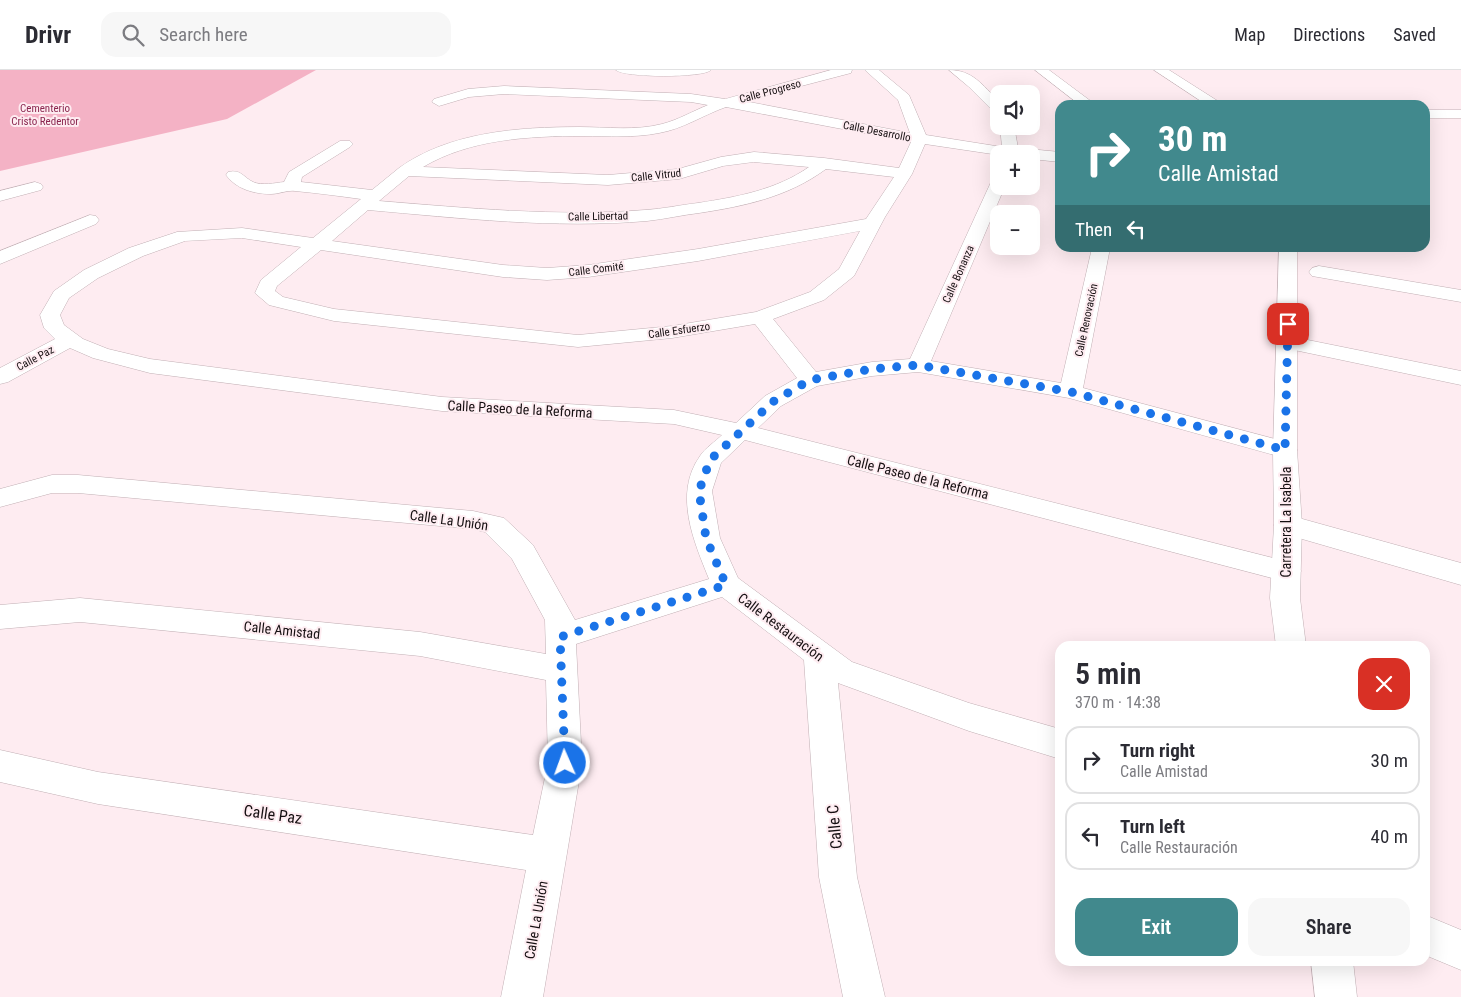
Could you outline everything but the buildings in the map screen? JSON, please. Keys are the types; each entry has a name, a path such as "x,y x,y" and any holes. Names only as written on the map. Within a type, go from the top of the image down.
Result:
{"street":[{"path":"622,70 666,72 705,70"},
{"name":"Calle Progreso","path":"724,103 846,70"},
{"path":"871,70 904,98 920,139"},
{"path":"955,70 974,84 990,100"},
{"path":"1041,70 1082,100"},
{"path":"1160,70 1208,100"},
{"path":"504,90 500,88 506,76"},
{"name":"Calle Desarrollo","path":"439,102 468,93 504,90 691,98 747,106 920,139 990,150"},
{"path":"318,244 404,171 415,164 457,146 497,138 563,132 620,132 656,129 674,126 724,103"},
{"path":"1430,114 1461,114"},
{"name":"Calle Esfuerzo","path":"318,244 268,284 265,293 276,301 334,315 578,341 672,332 760,317 817,296 847,272 873,223 904,174 920,139"},
{"path":"293,186 295,175 345,144"},
{"name":"Calle Desarrollo","path":"1040,155 1055,156"},
{"name":"Calle Vitrud","path":"404,171 608,180 679,174 721,162 754,157 904,174"},
{"name":"Calle Libertad","path":"234,175 248,186 270,189 293,186 369,200 531,217 641,216 729,203 778,191 806,178 824,164"},
{"path":"0,196 35,187"},
{"name":"Calle Bonanza","path":"918,365 993,195"},
{"path":"0,257 90,220"},
{"name":"Calle Comité","path":"318,244 503,272 547,274 588,271 698,255 873,223"},
{"name":"Calle Paseo de la Reforma","path":"318,244 242,232 183,236 136,252 91,274 61,295 50,315 55,328 77,344 111,356 150,366 442,404 674,417 740,431 1287,571"},
{"name":"Calle Renovación","path":"1071,392 1099,252"},
{"name":"Carretera La Isabela","path":"1288,252 1285,450 1288,525 1285,598 1290,641"},
{"path":"1319,272 1461,296"},
{"path":"760,317 810,380"},
{"name":"Calle Paz","path":"0,376 71,339"},
{"path":"1288,342 1461,378"},
{"name":"Calle Restauración","path":"1055,743 969,717 841,671 726,585 706,538 699,491 710,460 774,401 810,380 872,369 918,365 1071,392 1285,450"},
{"name":"Calle La Unión","path":"0,498 52,484 78,484 473,520 494,525 523,552 560,620 565,763 522,997"},
{"path":"1288,525 1461,574"},
{"name":"Calle Amistad","path":"0,617 80,610 420,644 561,654 726,585"},
{"name":"Calle C","path":"819,656 838,877 864,997"},
{"name":"Calle Paz","path":"0,766 98,788 548,855"},
{"path":"1430,937 1461,950"},
{"path":"1333,966 1336,997"}],"green space":[{"name":"Cementerio Cristo Redentor","path":"0,70 316,70 227,119 0,171"}],"route":[{"path":"565,763 560,637 726,585 706,538 699,491 710,460 774,401 810,380 872,369 918,365 1071,392 1285,450 1288,324"}]}
